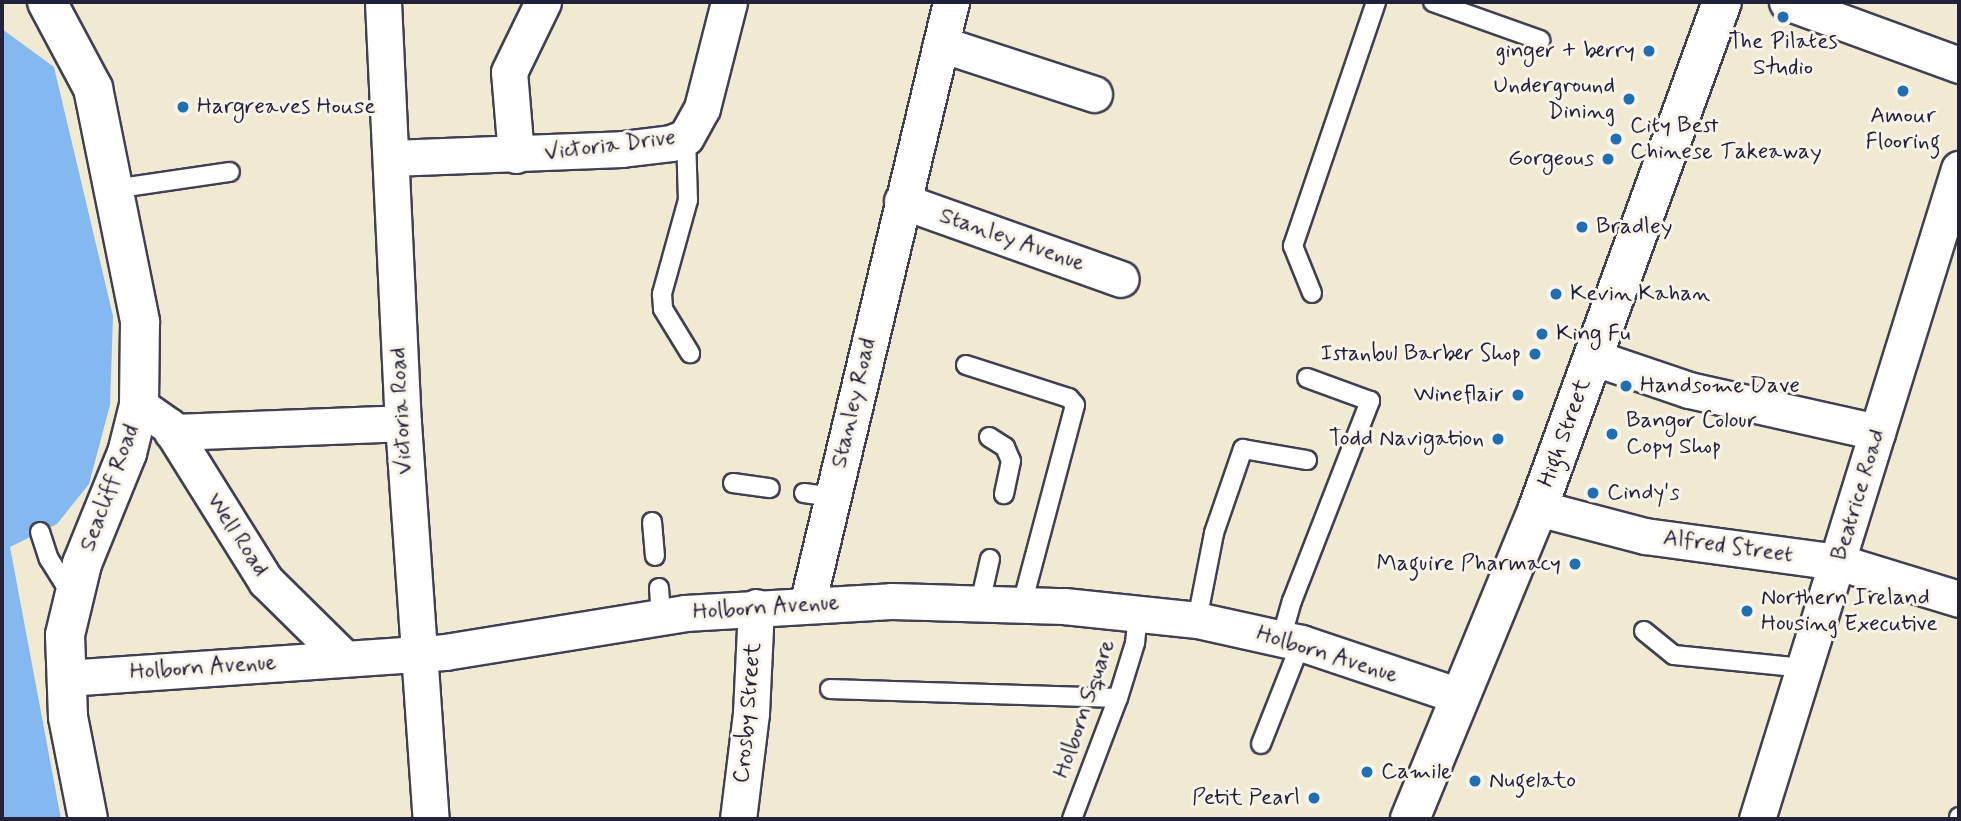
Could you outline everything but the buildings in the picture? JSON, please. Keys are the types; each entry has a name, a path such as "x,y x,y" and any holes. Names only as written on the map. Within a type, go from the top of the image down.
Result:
{"main road":[{"name":"Seacliff Road","path":"47,2 93,88 140,322 139,405 127,453 72,596 65,678 88,819"},
{"name":"High Street","path":"1410,819 1538,508 1722,2"}],"street":[{"name":"Victoria Road","path":"383,2 402,423 432,819"},
{"path":"516,155 509,72 542,2"},
{"name":"Victoria Drive","path":"391,158 622,149 686,137 702,108 729,2"},
{"name":"Stanley Road","path":"807,605 819,495 902,201 951,2"},
{"path":"1787,2 1959,65"},
{"path":"941,44 1094,94"},
{"name":"Beatrice Road","path":"1757,819 1959,170"},
{"name":"Stanley Avenue","path":"902,201 1121,279"},
{"path":"1592,357 1650,377 1877,432"},
{"name":"Well Road","path":"139,405 172,432 266,582 344,658"},
{"path":"172,432 402,423"},
{"name":"Alfred Street","path":"1538,508 1645,536 1838,562 1959,599"},
{"name":"Holborn Avenue","path":"65,678 419,654 660,602 756,607 980,603 1022,604 1197,620 1291,641 1459,696"},
{"name":"Crosby Street","path":"738,819 751,713 756,607"}],"lane":[{"path":"1312,293 1293,246 1376,2"},
{"path":"1433,2 1541,40"},
{"path":"686,137 688,200 662,302 669,323 691,353"},
{"path":"113,189 230,172"},
{"path":"966,366 1069,398 1075,405 1022,604"},
{"path":"1261,744 1291,641 1292,601 1370,401 1307,378"},
{"path":"989,437 1005,447 1011,461 1004,494"},
{"path":"1197,620 1214,533 1243,449 1307,460"},
{"path":"733,483 770,488"},
{"path":"652,522 655,556"},
{"path":"40,532 49,559 72,596"},
{"path":"980,603 990,559"},
{"name":"Holborn Square","path":"1072,819 1118,698 1135,643 1138,614"},
{"path":"1644,631 1674,655 1805,668"},
{"path":"830,689 1118,698"}],"water":[{"path":"2,29 54,67 113,316 110,405 89,484 57,524 10,547 61,819 2,819"}],"place":[{"name":"The Pilates Studio","path":"1783,17"},
{"name":"ginger + berry","path":"1649,51"},
{"name":"Amour Flooring","path":"1903,91"},
{"name":"Underground Dining","path":"1629,99"},
{"name":"Hargreaves House","path":"183,107"},
{"name":"City Best Chinese Takeaway","path":"1616,139"},
{"name":"Gorgeous","path":"1608,159"},
{"name":"Bradley","path":"1582,227"},
{"name":"Kevin Kahan","path":"1556,294"},
{"name":"King Fu","path":"1542,334"},
{"name":"Istanbul Barber Shop","path":"1535,354"},
{"name":"Handsome Dave","path":"1626,386"},
{"name":"Wineflair","path":"1518,395"},
{"name":"Bangor Colour Copy Shop","path":"1612,434"},
{"name":"Todd Navigation","path":"1498,439"},
{"name":"Cindy's","path":"1593,493"},
{"name":"Maguire Pharmacy","path":"1575,564"},
{"name":"Northern Ireland Housing Executive","path":"1747,611"},
{"name":"Camile","path":"1367,772"},
{"name":"Nugelato","path":"1475,781"},
{"name":"Petit Pearl","path":"1314,798"}]}
